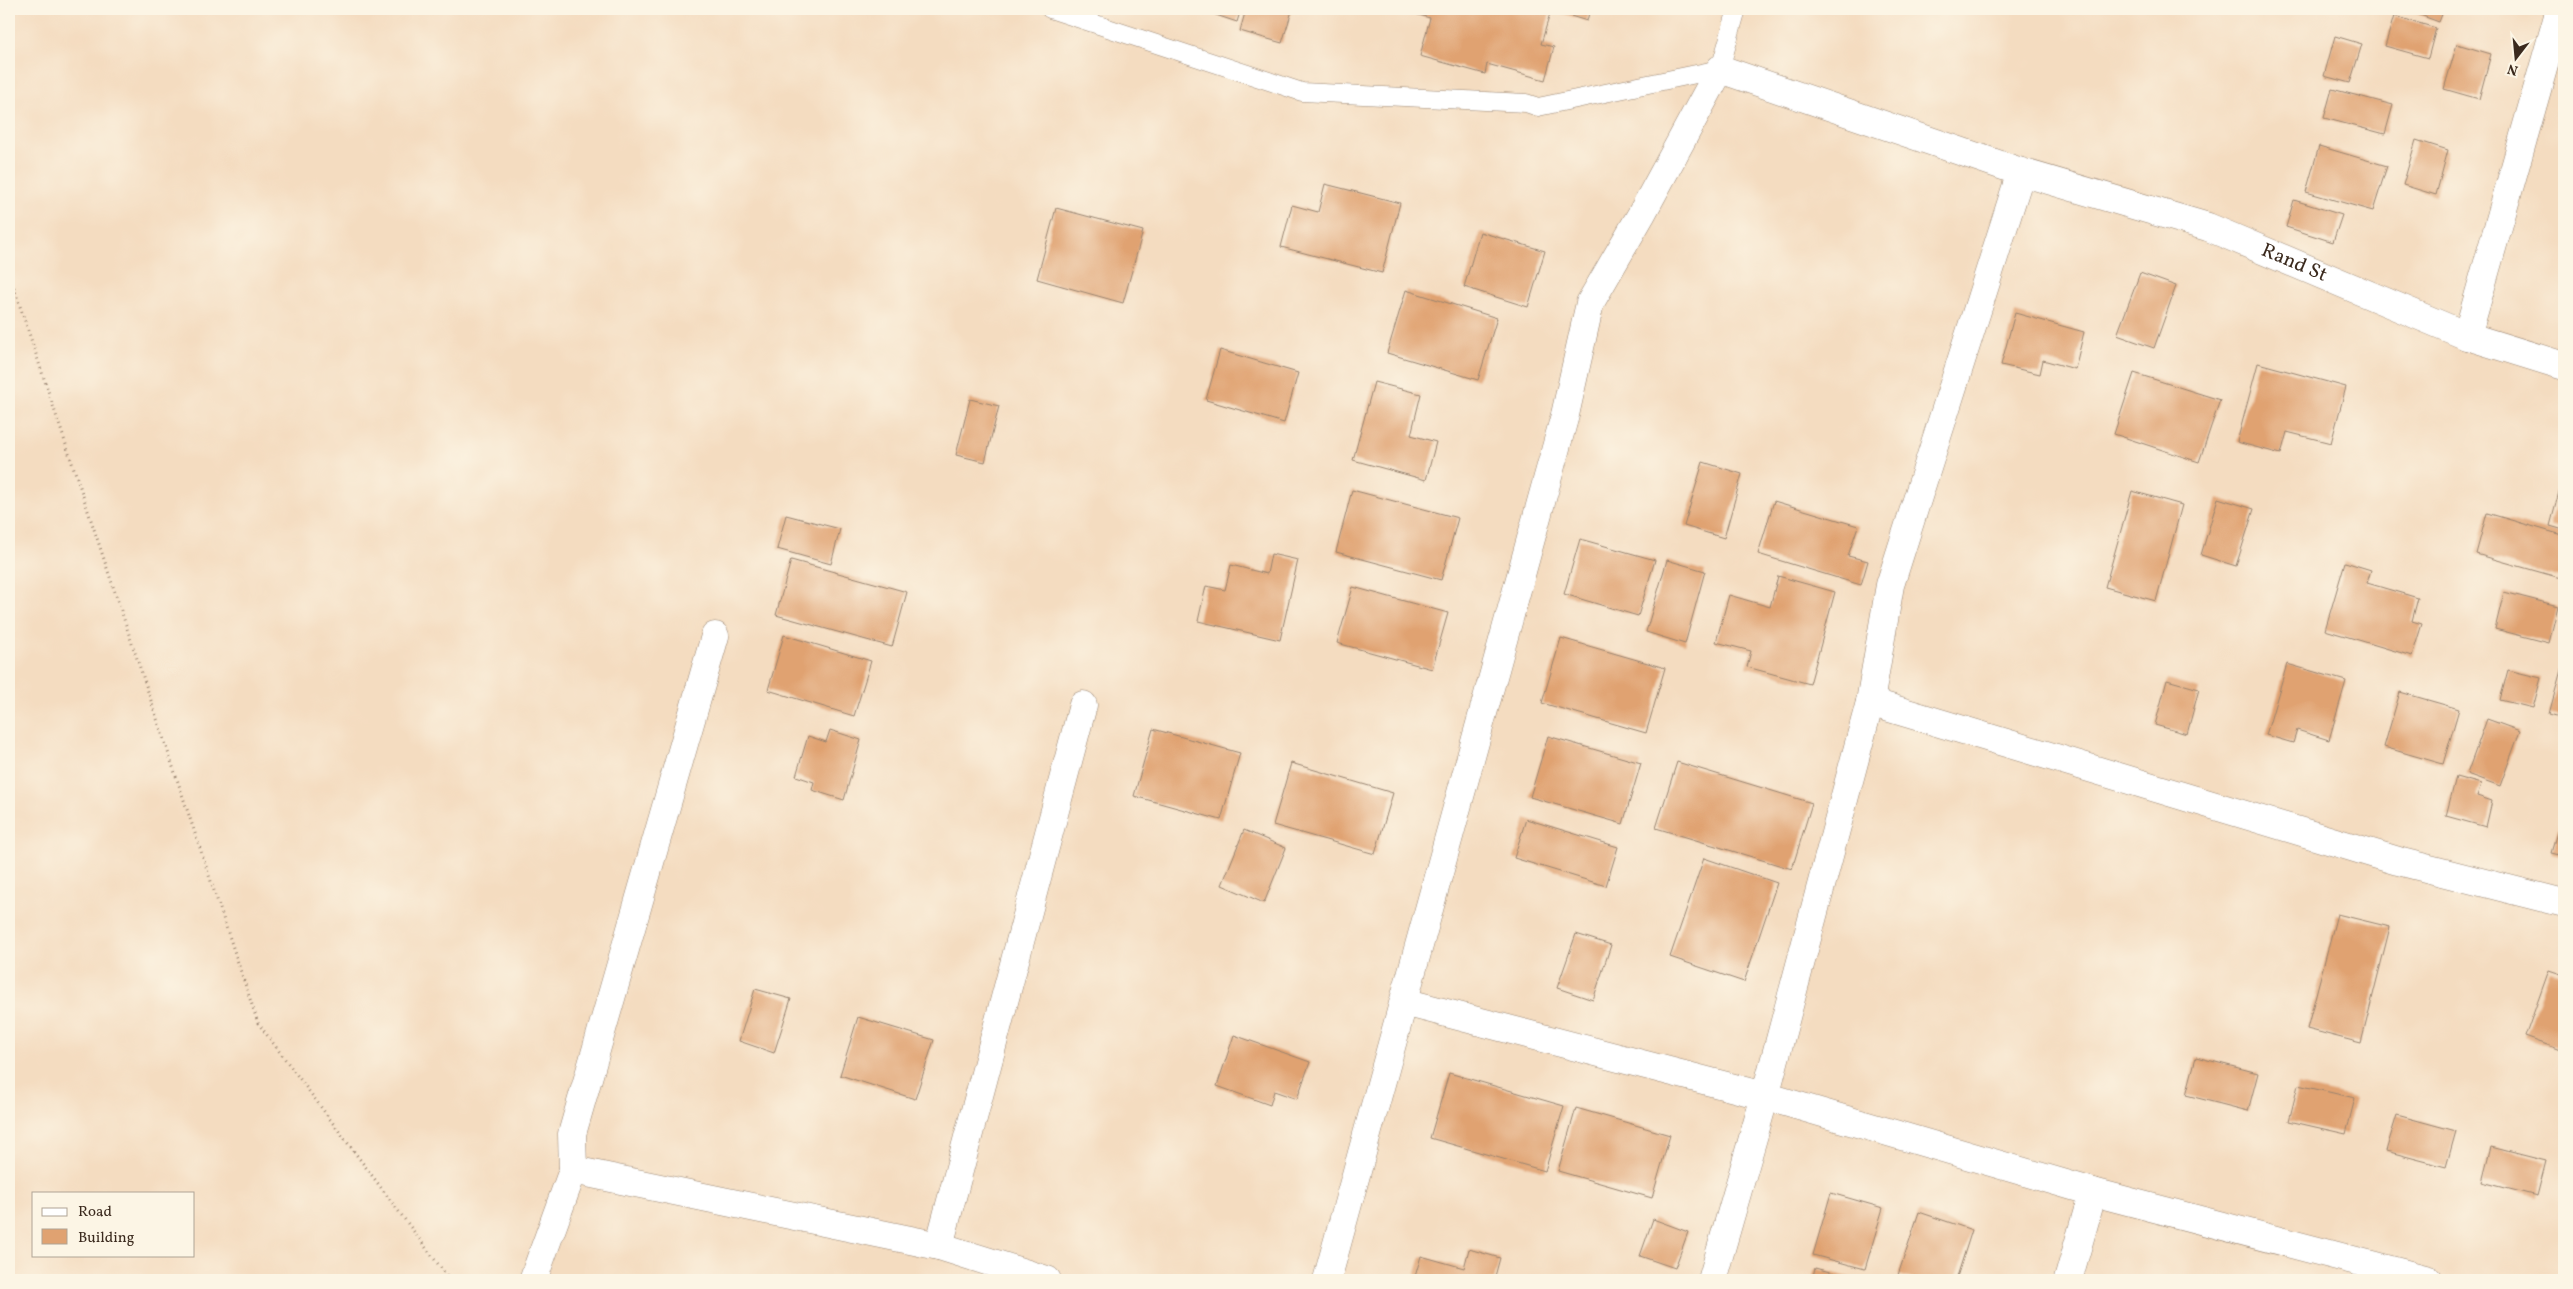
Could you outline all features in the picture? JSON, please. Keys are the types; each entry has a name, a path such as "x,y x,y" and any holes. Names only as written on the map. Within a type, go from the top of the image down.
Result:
{"street":[{"path":"2467,336 2560,9"},
{"name":"Rand St","path":"1720,69 2021,172 2208,226 2467,336 2564,366"},
{"path":"1327,1280 1565,415 1590,303 1641,215 1720,69"},
{"path":"1712,1280 1765,1096 1870,702 1890,585 2021,172"},
{"path":"533,1280 573,1170 572,1134 715,636"},
{"path":"1870,702 2398,861 2564,903"},
{"path":"939,1246 1083,705"},
{"path":"1404,1002 1765,1096 2093,1192 2427,1280"},
{"path":"573,1170 939,1246 1047,1280"},
{"path":"2068,1280 2093,1192"}],"lane":[{"path":"1050,9 1302,92 1526,103 1538,107 1720,69 1737,9"}],"path":[{"path":"9,273 258,1023 450,1280"}],"building":[{"path":"1215,9 1241,9 1237,22 1213,14"},
{"path":"1246,9 1292,11 1282,43 1240,31"},
{"path":"1396,9 1590,9 1587,21 1551,10 1541,44 1554,47 1545,80 1487,64 1485,74 1420,56 1430,18"},
{"path":"2404,9 2444,9 2439,22"},
{"path":"2394,16 2436,28 2428,58 2385,46"},
{"path":"2335,36 2362,44 2350,83 2324,76"},
{"path":"2457,44 2491,54 2479,99 2444,89"},
{"path":"2332,89 2393,105 2385,134 2324,118"},
{"path":"2416,140 2448,150 2436,195 2403,185"},
{"path":"2319,146 2387,166 2373,211 2306,192"},
{"path":"1325,184 1400,203 1382,273 1281,247 1292,205 1318,212"},
{"path":"2294,200 2342,215 2333,242 2286,227"},
{"path":"1056,208 1143,231 1123,303 1037,279"},
{"path":"1480,232 1545,251 1528,307 1464,287"},
{"path":"2140,273 2176,286 2154,348 2117,335"},
{"path":"1406,290 1497,318 1478,380 1387,353"},
{"path":"2015,313 2084,332 2075,369 2043,360 2040,374 2001,365"},
{"path":"1220,350 1298,373 1284,423 1206,400"},
{"path":"2258,363 2346,387 2331,443 2287,432 2281,454 2237,442"},
{"path":"2134,373 2220,400 2199,462 2114,434"},
{"path":"1374,382 1421,394 1411,435 1436,442 1426,480 1353,460"},
{"path":"970,399 999,406 985,462 956,455"},
{"path":"1703,462 1742,474 1724,538 1684,526"},
{"path":"2564,473 2564,530 2550,526"},
{"path":"1352,490 1458,518 1441,580 1336,552"},
{"path":"2132,491 2182,505 2156,601 2105,587"},
{"path":"2218,498 2254,509 2236,566 2201,555"},
{"path":"1774,501 1858,526 1848,556 1868,561 1861,585 1758,554"},
{"path":"2487,513 2562,535 2560,544 2564,545 2564,579 2476,554"},
{"path":"786,515 840,529 831,564 777,549"},
{"path":"1580,539 1655,560 1638,616 1564,594"},
{"path":"1271,554 1298,560 1280,640 1198,621 1206,586 1225,590 1231,565 1267,574"},
{"path":"791,560 907,592 892,647 776,615"},
{"path":"1667,560 1705,571 1685,644 1646,632"},
{"path":"2345,562 2371,570 2367,583 2418,598 2412,621 2422,624 2412,656 2325,630"},
{"path":"1778,576 1835,592 1810,684 1747,667 1751,651 1716,642 1729,595 1770,607"},
{"path":"1353,587 1448,613 1432,669 1337,643"},
{"path":"2504,592 2558,606 2549,643 2495,629"},
{"path":"784,635 871,661 854,716 768,690"},
{"path":"1561,638 1665,668 1646,733 1542,703"},
{"path":"2564,659 2564,718 2549,714"},
{"path":"2287,664 2346,681 2329,740 2297,730 2293,743 2266,735"},
{"path":"2508,670 2541,678 2533,708 2500,700"},
{"path":"2167,680 2199,689 2187,734 2155,725"},
{"path":"2400,692 2459,709 2443,764 2384,747"},
{"path":"2487,719 2520,731 2500,786 2467,774"},
{"path":"1153,729 1240,753 1221,820 1134,796"},
{"path":"830,730 861,740 844,800 812,790 814,782 796,776 808,736 826,742"},
{"path":"1548,736 1641,763 1623,824 1530,797"},
{"path":"1677,762 1812,803 1792,869 1656,828"},
{"path":"1291,763 1393,793 1375,854 1273,825"},
{"path":"2456,777 2481,784 2477,796 2492,801 2486,827 2446,816"},
{"path":"2564,808 2564,856 2551,853"},
{"path":"1526,819 1618,847 1606,886 1514,858"},
{"path":"1244,830 1286,848 1264,903 1222,885"},
{"path":"1704,858 1777,883 1744,982 1670,957"},
{"path":"2337,914 2390,927 2361,1043 2307,1029"},
{"path":"1576,934 1611,945 1593,1000 1557,988"},
{"path":"2549,970 2564,975 2564,1051 2525,1037"},
{"path":"755,989 791,999 774,1053 739,1041"},
{"path":"858,1017 934,1040 915,1099 840,1075"},
{"path":"1234,1035 1310,1062 1297,1099 1274,1091 1270,1105 1217,1086"},
{"path":"2196,1057 2258,1073 2248,1111 2186,1095"},
{"path":"1449,1073 1564,1106 1545,1171 1430,1138"},
{"path":"2298,1085 2355,1098 2346,1134 2289,1121"},
{"path":"1576,1108 1670,1135 1652,1198 1558,1171"},
{"path":"2397,1115 2456,1131 2446,1167 2386,1151"},
{"path":"2491,1147 2546,1161 2537,1196 2482,1182"},
{"path":"1831,1193 1883,1208 1865,1269 1813,1255"},
{"path":"1919,1212 1972,1230 1956,1280 1915,1280 1898,1275"},
{"path":"1653,1219 1688,1232 1675,1268 1640,1256"},
{"path":"1469,1249 1500,1258 1494,1280 1414,1280 1421,1256 1464,1268"},
{"path":"1815,1268 1860,1280 1812,1280"}]}
